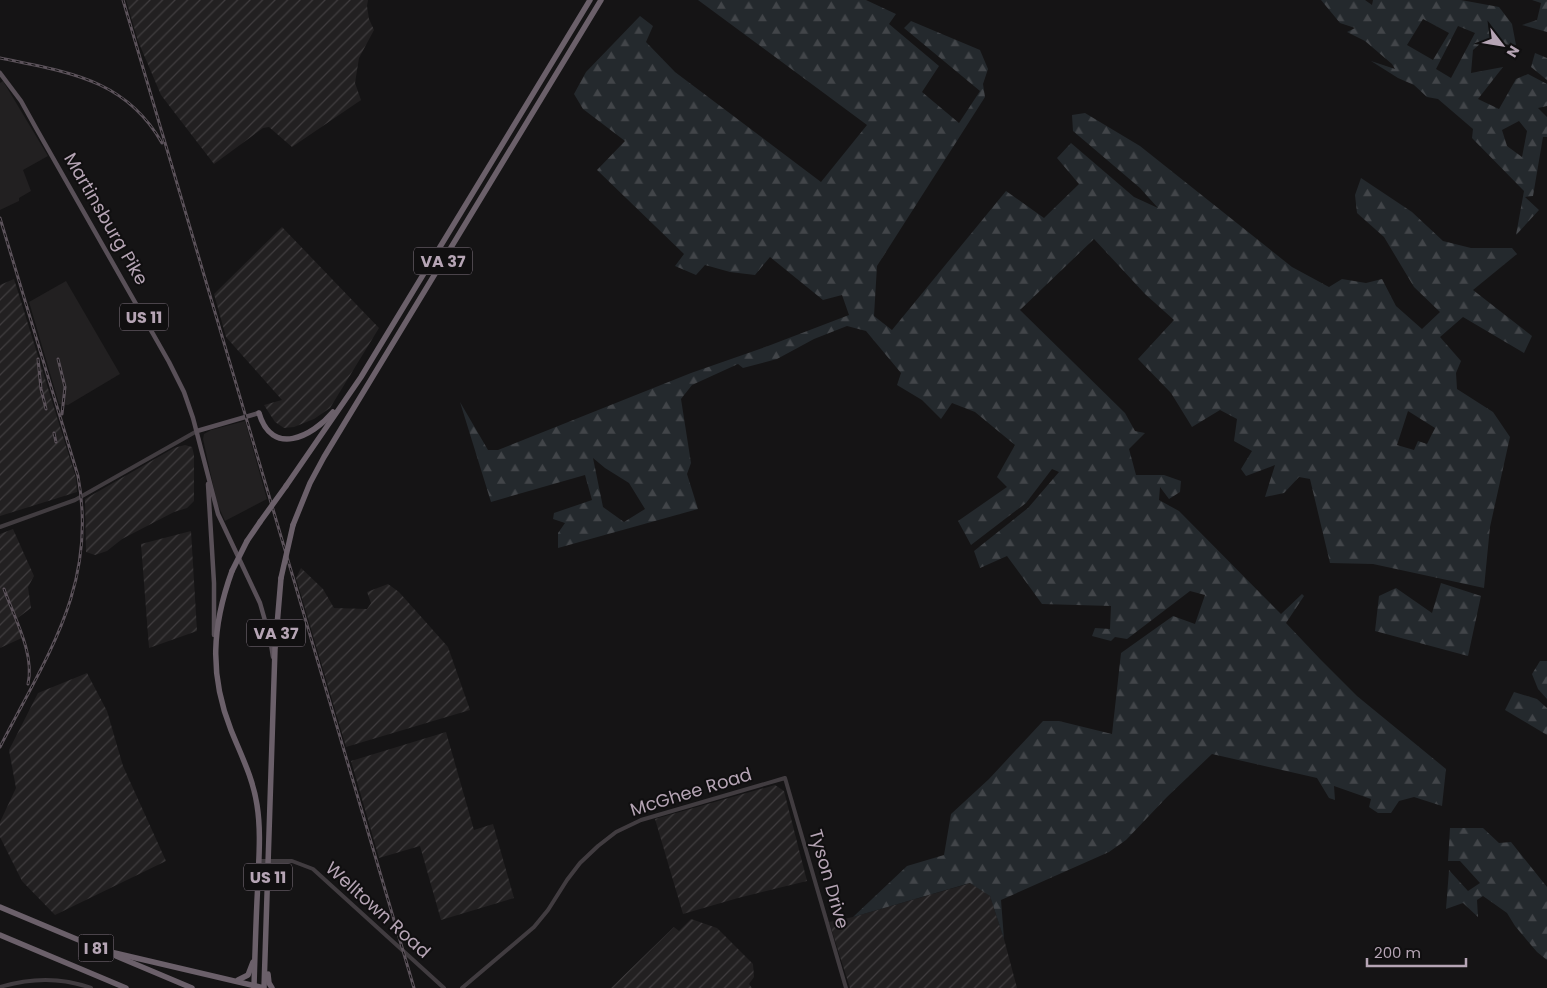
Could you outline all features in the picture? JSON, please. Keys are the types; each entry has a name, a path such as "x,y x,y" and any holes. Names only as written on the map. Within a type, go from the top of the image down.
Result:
{"highway":[{"name":"VA 37","path":"216,668 216,645 221,602 232,571 247,541 351,392 590,0"},
{"name":"VA 37","path":"274,689 281,578 293,525 310,483 602,0"},
{"path":"260,413 266,428 272,434 282,439 296,438 316,428 336,408 399,315"},
{"name":"US 11","path":"216,668 223,708 255,791 259,817 254,986"},
{"name":"US 11","path":"264,988 274,689"},
{"name":"I 81","path":"0,907 192,988"},
{"name":"I 81","path":"0,935 126,988"},
{"path":"102,950 264,988"},
{"path":"265,950 268,978 272,988"},
{"path":"234,980 243,979 248,975 255,952"},
{"path":"93,975 119,988"}],"main road":[{"name":"Martinsburg Pike","path":"0,73 21,101 169,362 184,392 197,431 206,470"},
{"path":"197,431 260,413"},
{"name":"US 11","path":"206,470 214,583 214,654 216,668"},
{"name":"US 11","path":"206,470 222,524 250,579 264,614 271,645 274,689"}],"street":[{"path":"0,527 75,500 197,431"},
{"name":"McGhee Road","path":"462,988 534,927 551,906 580,863 616,832 642,820 785,778"},
{"name":"Tyson Drive","path":"785,778 846,988"},
{"name":"Welltown Road","path":"258,861 292,861 313,870 444,988"},
{"path":"0,987 21,982 43,980 71,982 91,988"}],"shaded area":[{"path":"126,0 368,0 369,19 374,30 359,58 355,83 361,100 292,147 269,127 263,128 214,164 161,95 138,41"},
{"path":"3,81 48,156 23,170 31,191 19,198 19,201 0,210 0,83"},
{"path":"282,227 379,328 330,408 314,419 294,427 284,428 275,422 264,405 282,400 226,337 214,294"},
{"path":"14,279 76,478 77,492 0,516 0,285"},
{"path":"66,281 120,374 68,405 59,404 29,302"},
{"path":"245,421 267,499 225,521 217,503 203,439 204,434 211,430"},
{"path":"185,445 192,447 194,455 194,501 187,508 174,512 122,539 107,551 95,555 86,552 85,499 174,448"},
{"path":"13,529 34,576 28,587 31,608 15,620 24,637 0,648 0,534"},
{"path":"191,531 197,631 149,648 141,544"},
{"path":"301,568 323,589 334,608 367,609 371,603 367,592 388,584 399,592 448,647 470,710 346,747 296,578"},
{"path":"87,673 107,711 123,766 166,861 55,915 22,881 0,837 0,822 16,788 9,750 38,693"},
{"path":"446,732 474,830 493,824 514,898 441,920 420,846 379,858 351,761"},
{"path":"775,785 784,791 807,881 683,914 655,819"},
{"path":"971,883 990,896 1017,988 850,988 829,922 853,917"},
{"path":"691,919 717,928 753,964 754,977 749,984 752,988 611,988 674,927 679,931"}],"green space":[{"path":"698,0 866,0 896,14 889,24 939,66 922,92 959,123 980,91 904,28 911,21 980,50 988,69 983,84 985,97 877,266 874,316 892,330 1006,191 1044,218 1079,184 1057,158 1071,143 1134,197 1158,208 1140,188 1073,131 1072,115 1085,113 1140,146 1292,267 1329,287 1342,279 1366,283 1382,279 1396,306 1422,329 1440,312 1414,287 1384,237 1357,213 1355,195 1361,178 1412,212 1443,241 1471,248 1512,248 1517,254 1473,290 1532,336 1524,353 1463,317 1440,337 1461,361 1456,373 1457,389 1493,412 1510,437 1490,527 1484,588 1373,564 1330,563 1310,479 1299,477 1284,493 1265,497 1275,465 1246,476 1241,469 1252,451 1234,441 1237,419 1220,410 1192,427 1171,393 1138,359 1174,320 1145,294 1094,239 1020,310 1125,413 1135,431 1145,433 1129,449 1136,475 1164,475 1181,481 1180,492 1169,499 1160,487 1159,500 1179,511 1281,614 1302,594 1304,596 1286,623 1357,696 1446,769 1442,806 1414,797 1399,801 1391,813 1378,813 1369,807 1371,799 1334,786 1335,800 1329,798 1317,778 1212,754 1126,840 1109,852 1001,900 1004,939 990,896 970,883 853,917 907,866 944,855 951,814 989,779 1043,721 1059,721 1112,734 1121,653 1173,616 1195,624 1205,595 1190,591 1127,639 1115,637 1111,641 1092,636 1095,628 1110,629 1111,606 1042,604 1007,556 980,568 974,551 1028,508 1059,472 1052,469 1026,503 971,545 958,521 1007,487 997,477 1015,445 975,412 952,403 941,419 922,400 897,385 901,373 866,331 847,326 814,339 777,359 743,368 738,364 692,385 681,399 691,463 687,474 698,509 558,548 558,533 565,523 553,519 554,513 592,500 585,475 491,502 460,402 488,450 498,450 691,373 849,315 842,295 823,300 770,257 755,275 730,272 705,265 696,275 675,266 684,254 597,170 625,141 583,109 574,94 586,72 640,16 653,26 646,42 675,72 821,182 867,125","holes":["1408,411 1435,428 1427,444 1418,441 1414,450 1397,445","593,458 629,483 645,509 624,522 603,507"]},
{"path":"1321,0 1365,0 1372,5 1373,0 1461,0 1499,7 1512,24 1516,45 1481,43 1473,50 1471,73 1503,67 1478,99 1499,109 1516,79 1528,74 1547,84 1547,106 1538,108 1547,117 1547,137 1543,137 1533,196 1525,197 1539,210 1516,235 1524,191 1472,138 1473,129 1438,99 1427,97 1414,85 1398,78 1371,61 1395,69 1392,64 1365,41 1347,32 1355,28 1340,23","holes":["1423,19 1449,33 1433,60 1407,45","1458,26 1475,33 1451,78 1436,69","1519,121 1527,131 1522,157 1507,146 1502,130"]},
{"path":"1532,0 1547,0 1547,32 1522,25 1537,20 1541,3"},
{"path":"1535,53 1547,58 1547,80 1531,67"},
{"path":"1441,583 1481,596 1468,656 1375,631 1379,596 1396,588 1432,613"},
{"path":"1540,661 1547,661 1547,699 1538,689 1532,674"},
{"path":"1514,692 1537,699 1547,708 1547,735 1505,710"},
{"path":"1450,828 1483,828 1499,843 1511,842 1547,887 1547,960 1537,952 1515,926 1507,913 1483,896 1477,900 1478,917 1463,903 1446,909 1449,870 1468,891 1480,883 1460,861 1448,861"}],"railway":[{"path":"123,0 414,988"},
{"path":"0,58 71,74 92,81 112,91 130,104 147,121 162,143"},
{"path":"0,218 78,476 82,515 81,551 75,585 64,618 51,650 0,747"},
{"path":"38,359 41,389 46,409"},
{"path":"58,359 65,387 62,414"},
{"path":"54,433 56,442"},
{"path":"4,589 26,648 29,660 28,684"}]}
